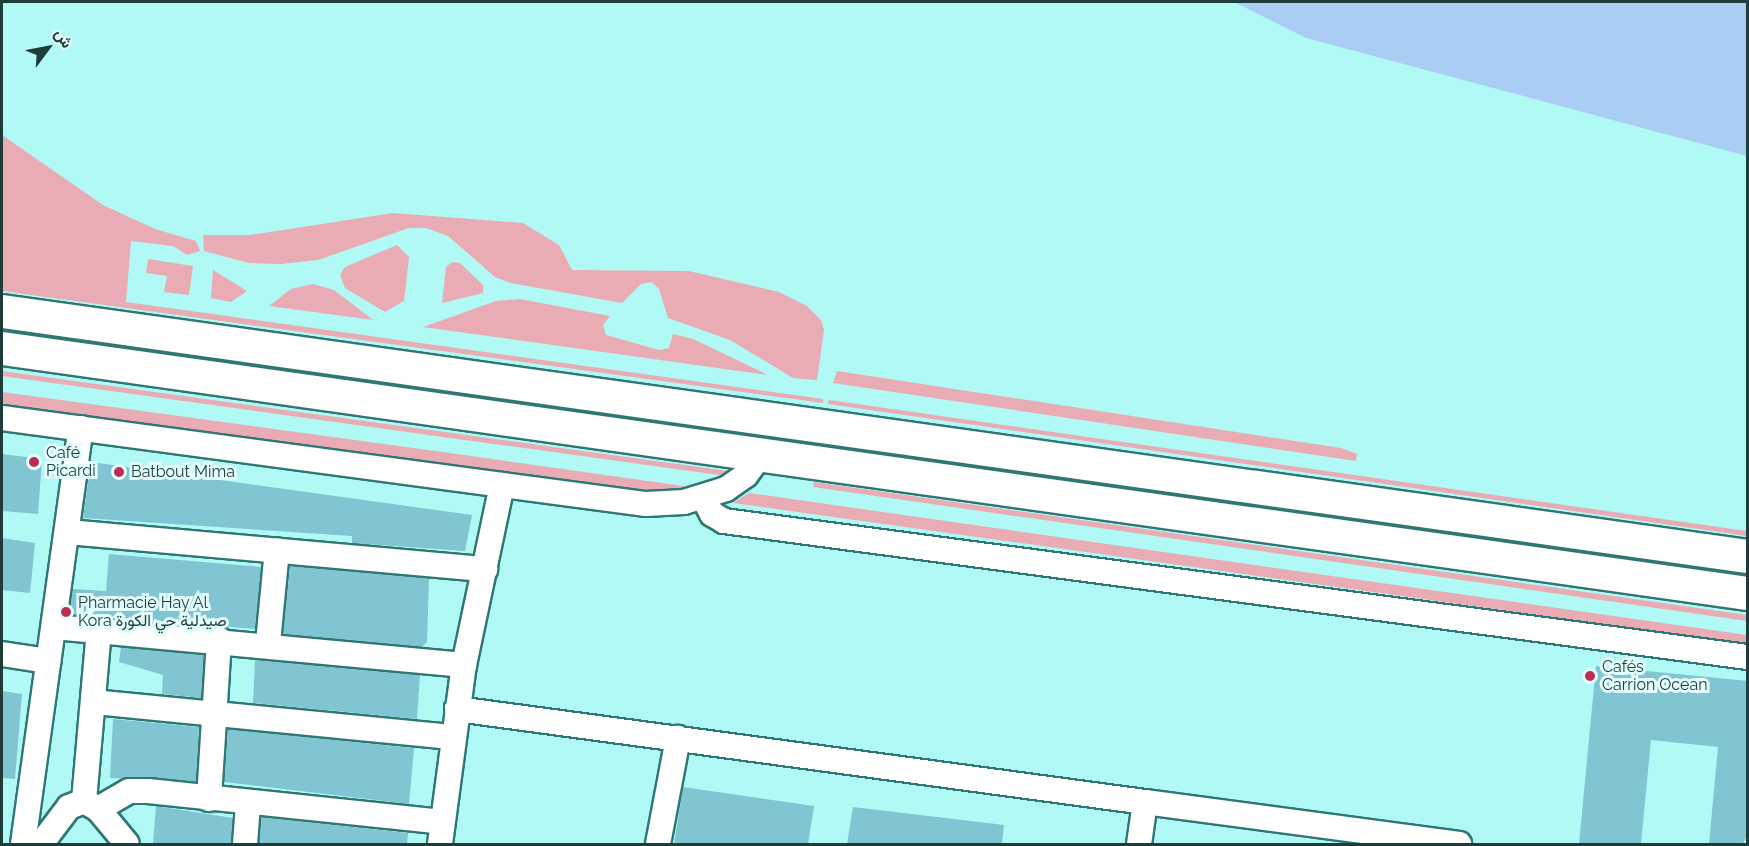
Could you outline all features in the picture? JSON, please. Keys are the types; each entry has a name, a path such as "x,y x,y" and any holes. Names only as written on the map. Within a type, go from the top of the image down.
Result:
{"main road":[{"path":"2,311 1748,556"},
{"path":"2,348 1748,593"}],"street":[{"path":"2,418 646,504 703,497 736,483 762,453"},
{"path":"23,844 81,428"},
{"path":"41,844 69,807 91,805 129,791 248,804 441,833 452,737 464,665 502,485"},
{"path":"703,497 712,514 724,521 1748,657"},
{"path":"68,532 485,570"},
{"path":"268,643 277,550"},
{"path":"54,627 268,643 464,665"},
{"path":"99,631 91,805 127,844"},
{"path":"209,799 219,639"},
{"path":"2,654 48,661"},
{"path":"94,702 452,737"},
{"path":"457,709 1459,844"},
{"path":"658,844 678,738"},
{"path":"1139,844 1146,802"},
{"path":"245,844 248,804"}],"shaded area":[{"path":"2,135 103,205 155,229 196,241 200,251 187,255 173,246 131,241 126,302 823,399 823,403 2,291"},
{"path":"393,213 523,223 559,245 572,270 689,271 779,292 807,306 821,320 824,330 817,380 793,378 730,340 668,318 659,289 652,282 641,284 622,303 511,283 495,277 448,236 426,228 409,228 318,260 280,264 249,263 204,251 203,235 250,235"},
{"path":"397,245 409,257 404,301 385,312 345,288 340,275 345,267"},
{"path":"148,259 193,266 189,295 164,292 167,276 146,273"},
{"path":"452,262 460,263 483,285 483,293 442,303 446,267"},
{"path":"213,270 247,291 231,302 211,298"},
{"path":"313,284 334,290 373,320 269,306 291,289"},
{"path":"520,299 610,316 603,325 606,335 659,350 669,348 673,334 693,339 768,375 423,327 496,301"},
{"path":"2,371 728,471 719,475 2,376"},
{"path":"837,371 1341,448 1357,454 1356,461 833,383"},
{"path":"2,392 690,487 649,493 2,404"},
{"path":"829,400 1747,531 1747,536 828,404"},
{"path":"814,482 1747,615 1747,621 813,487"},
{"path":"749,493 1747,635 1747,644 733,503"}],"water":[{"path":"1234,2 1747,2 1747,156 1306,38"}],"building":[{"path":"2,454 42,459 38,514 2,511"},
{"path":"91,462 472,515 465,551 352,543 352,536 83,518"},
{"path":"2,538 35,543 30,593 2,590"},
{"path":"109,554 261,567 255,629 69,614 73,589 106,591"},
{"path":"290,566 429,578 427,642 422,647 283,634"},
{"path":"121,647 204,655 201,698 162,694 163,675 119,662"},
{"path":"255,660 420,675 417,719 253,703"},
{"path":"1596,666 1748,681 1748,833 1743,844 1709,844 1718,747 1651,740 1641,844 1579,844"},
{"path":"2,691 22,694 15,779 2,778"},
{"path":"113,719 199,727 196,782 110,778"},
{"path":"228,729 414,748 409,804 224,782"},
{"path":"683,787 814,806 808,844 674,844"},
{"path":"156,806 233,818 231,844 153,844"},
{"path":"853,807 1004,825 1002,844 847,844"},
{"path":"261,817 408,833 407,844 259,844"}],"place":[{"name":"Café Picardi","path":"34,462"},
{"name":"Batbout Mima","path":"119,472"},
{"name":"Pharmacie Hay Al Kora صيدلية حي الكورة","path":"66,612"},
{"name":"Cafés Carrion Ocean","path":"1590,676"}]}
